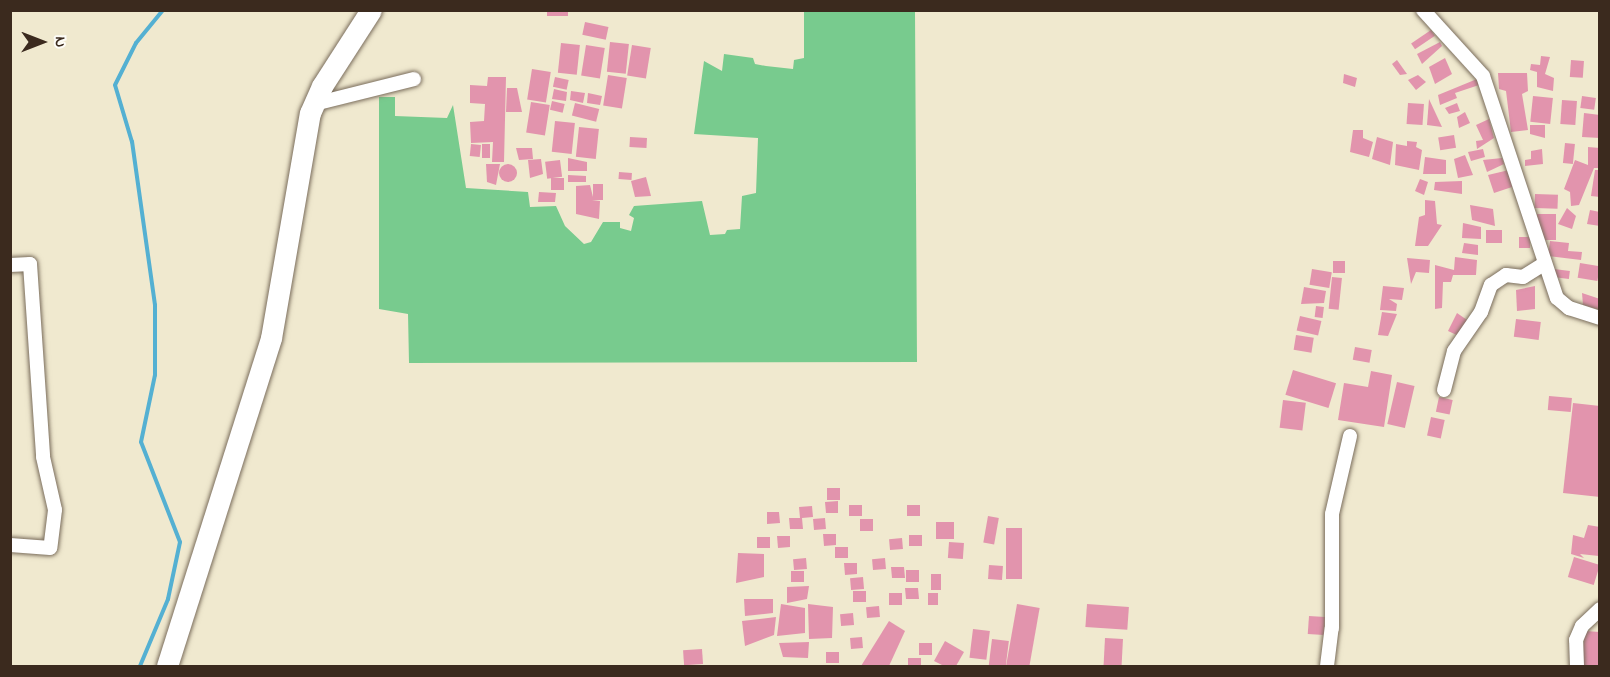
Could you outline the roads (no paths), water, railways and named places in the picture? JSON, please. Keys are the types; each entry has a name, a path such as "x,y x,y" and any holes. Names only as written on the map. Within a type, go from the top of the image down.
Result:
{"main road":[{"path":"167,666 271,338 302,146 314,104 351,37 371,10"}],"street":[{"path":"1423,10 1483,76 1557,298 1569,308 1599,318"},
{"path":"314,104 414,79"},
{"path":"10,265 30,264 43,457 55,510 50,548 10,545"},
{"path":"1444,390 1454,351 1481,312 1491,285 1503,276 1522,277 1544,264"},
{"path":"1327,666 1332,628 1332,514 1350,436"},
{"path":"1577,666 1576,640 1582,626 1599,609"}],"waterway":[{"path":"140,666 168,599 180,542 141,442 155,375 155,305 132,142 115,85 136,43 163,10"}]}
